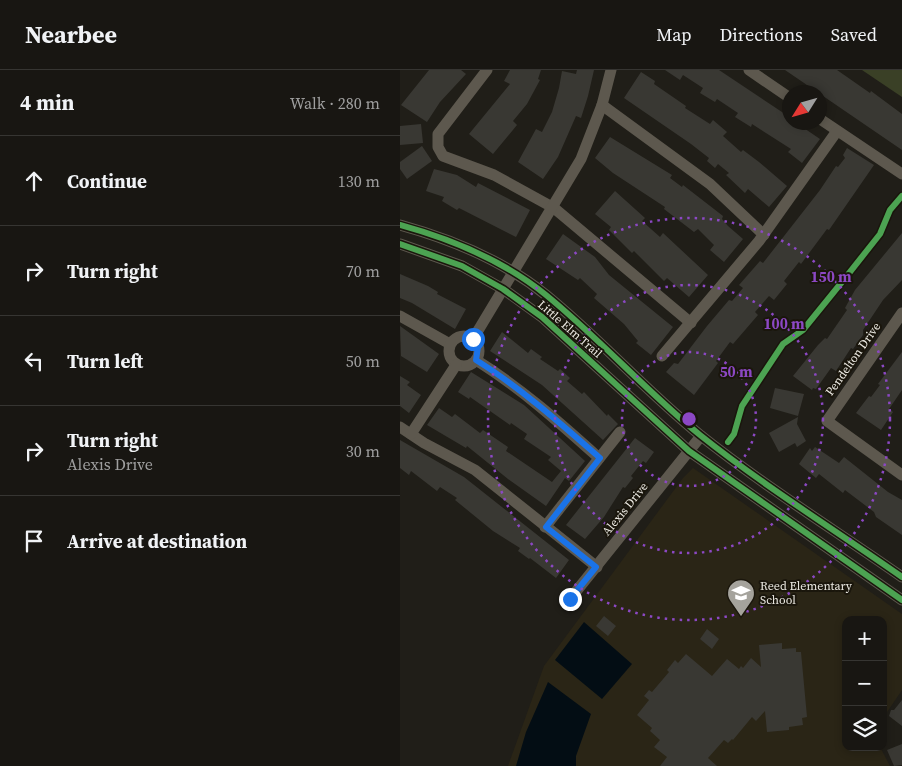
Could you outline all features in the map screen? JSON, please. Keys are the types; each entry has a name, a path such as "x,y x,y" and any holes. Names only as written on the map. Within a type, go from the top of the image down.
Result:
{"street":[{"path":"487,70 438,134 438,146 443,156 494,175 554,208 691,323"},
{"path":"473,339 554,208 581,159 602,105 611,70"},
{"path":"749,70 782,93"},
{"path":"602,105 710,184 764,235"},
{"path":"827,124 902,174"},
{"path":"662,356 764,235 837,131"},
{"name":"Little Elm Trail","path":"400,224 469,248 514,273 552,300 658,399 701,436 902,577"},
{"name":"Little Elm Trail","path":"400,244 462,266 503,289 542,317 689,451 902,600"},
{"name":"Pendelton Drive","path":"902,313 826,421 902,475"},
{"path":"400,316 450,344"},
{"path":"463,336 473,339 478,347 476,360 469,366 456,365 450,358 450,344 463,336"},
{"path":"476,360 504,377 549,413 600,458"},
{"path":"411,434 456,365"},
{"path":"400,427 475,470 596,567"},
{"path":"546,527 620,432"},
{"name":"Alexis Drive","path":"570,599 701,436"}],"shaded area":[{"name":"Reed Elementary School","path":"693,468 902,614 902,690 887,712 887,616 842,616 842,751 882,751 890,766 508,766 544,666 683,478"},
{"path":"584,622 632,664 602,699 555,660"},
{"path":"548,682 591,714 576,756 576,766 516,766 526,732"}],"green space":[{"path":"862,70 902,70 902,97"}],"building":[{"path":"429,70 461,70 466,74 440,102 427,122 401,105"},
{"path":"510,70 541,70 538,79 540,80 527,104 513,121 517,125 493,154 469,134 510,84 504,81"},
{"path":"577,70 594,70 588,96 581,118 576,116 558,157 543,179 518,162 536,129 542,132 552,112 562,71 576,74"},
{"path":"665,70 719,70 782,112 782,130 807,130 820,139 802,163 788,152 791,149 752,124 751,127 735,117 738,113 717,99 715,102 700,93 703,88 683,75 680,80"},
{"path":"785,70 837,70 870,93 871,91 902,114 902,150 827,99 827,85 807,85"},
{"path":"641,72 655,81 654,84 686,106 685,108 710,124 713,120 727,132 723,136 741,152 743,150 759,162 787,186 769,207 748,189 745,193 726,175 729,173 718,164 715,168 707,161 709,158 691,144 624,98"},
{"path":"421,124 423,143 400,145 400,126"},
{"path":"610,137 672,175 670,178 682,187 683,185 723,216 722,219 728,226 743,239 724,262 710,250 714,245 698,229 694,232 664,209 665,207 613,173 595,158"},
{"path":"422,146 432,161 407,179 400,169 400,162"},
{"path":"847,148 874,165 829,230 827,229 801,264 799,262 784,281 787,284 774,300 769,296 755,312 758,315 733,344 730,342 716,361 718,363 694,395 666,372 674,363 678,364 729,300 732,301 743,288 739,285 760,261 763,263 820,190 836,166 838,167 845,158 843,155"},
{"path":"434,169 457,175 476,187 478,183 530,210 516,237 459,208 457,210 442,201 444,197 426,191"},
{"path":"615,191 645,218 642,221 660,237 663,233 708,275 689,297 667,278 664,281 634,251 632,253 609,230 611,227 595,214"},
{"path":"902,233 902,280 883,300 863,330 863,335 853,349 851,348 836,371 831,368 816,389 813,388 812,390 793,376 818,345 825,338 827,339 847,310 845,308 855,290"},
{"path":"563,234 595,257 609,275 673,327 651,355 636,343 638,341 624,324 594,298 597,294 580,278 578,280 546,259"},
{"path":"400,274 428,286 438,292 437,294 466,309 455,329 412,303 400,298"},
{"path":"400,326 439,354 427,372 401,356"},
{"path":"502,332 528,353 531,349 542,357 540,359 558,371 560,369 570,378 567,381 582,394 584,392 607,416 608,414 618,424 603,440 542,385 490,351"},
{"path":"902,352 902,390 889,409 893,412 881,430 856,413 869,396 871,397 880,385 878,384"},
{"path":"471,372 524,405 585,461 569,481 565,478 546,506 467,446 466,448 427,425 439,408 452,417 455,414 480,433 483,430 508,447 506,451 552,482 561,471 548,460 551,457 524,439 527,434 511,423 510,425 470,397 469,399 458,392"},
{"path":"400,376 410,382 407,385 421,395 409,413 400,406"},
{"path":"775,388 804,394 798,416 770,408"},
{"path":"798,417 797,424 806,441 797,447 795,443 779,452 769,433"},
{"path":"635,438 654,452 646,463 643,461 631,476 633,478 625,488 623,487 604,517 585,539 566,525"},
{"path":"400,440 464,477 569,560 556,578 518,551 520,548 493,531 455,500 457,498 440,487 437,491 411,471 409,475 400,468"},
{"path":"815,447 839,463 844,457 888,492 902,500 902,535 876,517 874,512 845,490 843,493 819,474 816,478 799,464 810,448 812,451"},
{"path":"604,616 616,626 608,636 596,626"},
{"path":"707,629 719,639 712,649 700,639"},
{"name":"Reed Elementary School","path":"782,643 782,649 796,648 796,652 801,652 807,717 802,718 803,725 789,727 789,730 767,732 765,711 756,721 752,717 733,740 728,743 724,740 708,758 717,766 660,766 667,757 654,747 660,740 650,731 652,728 637,715 649,700 644,696 649,690 652,692 669,672 667,670 675,660 678,663 686,654 712,676 727,659 739,669 741,666 743,668 751,658 761,667 759,645"},
{"path":"902,700 902,726 889,716 891,710 894,710"},
{"path":"902,744 902,765 894,766 887,750"}],"cycle path":[{"path":"728,442 734,434 742,406 783,344 803,330 846,277 880,234 890,210 902,196"},
{"path":"400,225 458,244 476,252 530,283 585,329 680,418 724,454 902,577"},
{"path":"400,244 462,266 503,289 542,317 689,451 902,600"}],"place":[{"name":"Reed Elementary School","path":"741,617"}],"route":[{"path":"473,339 479,351 476,360 504,377 549,413 600,458 546,527 596,567 570,599"}]}
